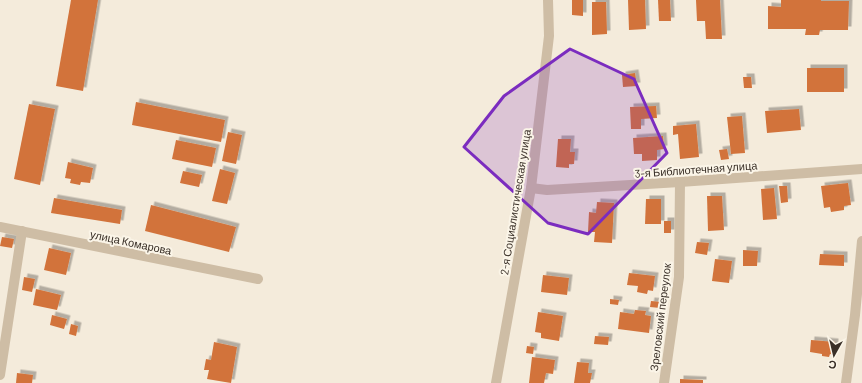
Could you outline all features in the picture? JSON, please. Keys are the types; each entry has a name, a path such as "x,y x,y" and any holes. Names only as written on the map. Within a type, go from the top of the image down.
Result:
{"street":[{"name":"2-я Социалистическая улица","path":"496,383 531,188 549,36 548,0"},
{"name":"3-я Библиотечная улица","path":"531,188 547,190 862,169"},
{"name":"Зреловский переулок","path":"664,383 679,277 680,182"},
{"name":"улица Комарова","path":"0,227 258,279"},
{"path":"0,375 22,231"},
{"path":"846,383 855,315 862,241"}],"highlighted area":[{"path":"570,49 634,79 667,153 588,234 548,223 464,147 504,96"}],"building":[{"path":"71,0 98,0 83,91 56,86"},
{"path":"572,0 583,0 583,16 572,15"},
{"path":"628,0 645,0 646,29 629,30"},
{"path":"658,0 670,0 671,21 659,21"},
{"path":"696,0 720,0 722,39 706,39 705,21 697,21"},
{"path":"781,0 849,1 848,30 820,30 819,35 805,35 806,29 768,29 768,6 781,7"},
{"path":"592,2 606,2 607,34 592,35"},
{"path":"807,68 844,68 844,92 807,92"},
{"path":"635,73 637,86 623,87 622,75"},
{"path":"743,77 751,77 752,88 744,88"},
{"path":"136,102 225,120 221,142 132,125"},
{"path":"29,104 55,109 40,185 14,179"},
{"path":"656,106 657,118 641,119 641,129 631,129 630,107"},
{"path":"799,109 801,130 767,133 765,111"},
{"path":"742,116 745,153 731,154 727,117"},
{"path":"696,124 699,157 680,159 678,134 673,135 673,126"},
{"path":"228,132 242,135 236,164 222,161"},
{"path":"663,136 664,149 657,150 657,160 642,161 642,154 634,154 633,138"},
{"path":"558,139 571,139 570,152 575,152 574,164 569,164 569,168 556,167"},
{"path":"176,140 216,148 212,167 172,159"},
{"path":"727,149 729,159 721,160 719,150"},
{"path":"68,162 93,168 90,183 81,182 80,185 70,183 71,179 65,178"},
{"path":"220,169 235,173 227,204 212,201"},
{"path":"183,171 202,175 199,187 180,183"},
{"path":"848,183 851,205 844,206 844,210 831,212 830,207 824,208 821,186"},
{"path":"779,186 787,186 788,202 781,203"},
{"path":"774,188 777,219 763,220 761,189"},
{"path":"707,196 722,196 724,230 708,231"},
{"path":"54,198 122,210 120,224 51,213"},
{"path":"646,199 661,199 661,224 645,224"},
{"path":"597,202 614,203 612,243 594,242 595,232 588,232 589,212 596,213"},
{"path":"151,205 236,227 229,252 145,231"},
{"path":"664,221 671,221 671,233 664,233"},
{"path":"2,237 14,239 12,248 0,246"},
{"path":"697,242 709,243 707,255 695,253"},
{"path":"49,248 71,253 66,275 44,270"},
{"path":"743,250 758,251 757,266 743,266"},
{"path":"820,254 844,255 844,266 819,265"},
{"path":"715,259 732,261 729,283 712,281"},
{"path":"629,273 655,276 653,291 648,290 647,294 637,292 638,286 627,285"},
{"path":"543,275 569,278 567,295 541,292"},
{"path":"24,277 35,279 32,292 22,290"},
{"path":"36,289 61,295 57,310 33,305"},
{"path":"610,299 619,300 618,305 610,304"},
{"path":"651,301 661,302 660,308 650,307"},
{"path":"635,310 646,311 645,315 651,316 649,333 618,329 620,312 634,314"},
{"path":"538,312 563,316 559,341 541,338 541,333 535,332"},
{"path":"52,315 67,319 64,329 50,325"},
{"path":"71,324 78,326 76,336 69,334"},
{"path":"595,336 609,337 608,345 594,344"},
{"path":"811,340 835,342 834,355 830,354 829,357 810,352"},
{"path":"214,342 237,347 231,383 207,379 209,370 204,370 206,359 211,360"},
{"path":"527,346 534,347 533,354 526,353"},
{"path":"532,357 555,360 553,374 546,373 544,383 529,383"},
{"path":"577,362 589,363 588,373 592,373 590,383 574,383"},
{"path":"17,373 33,375 32,383 16,383"},
{"path":"680,379 703,380 703,383 680,383"}]}
